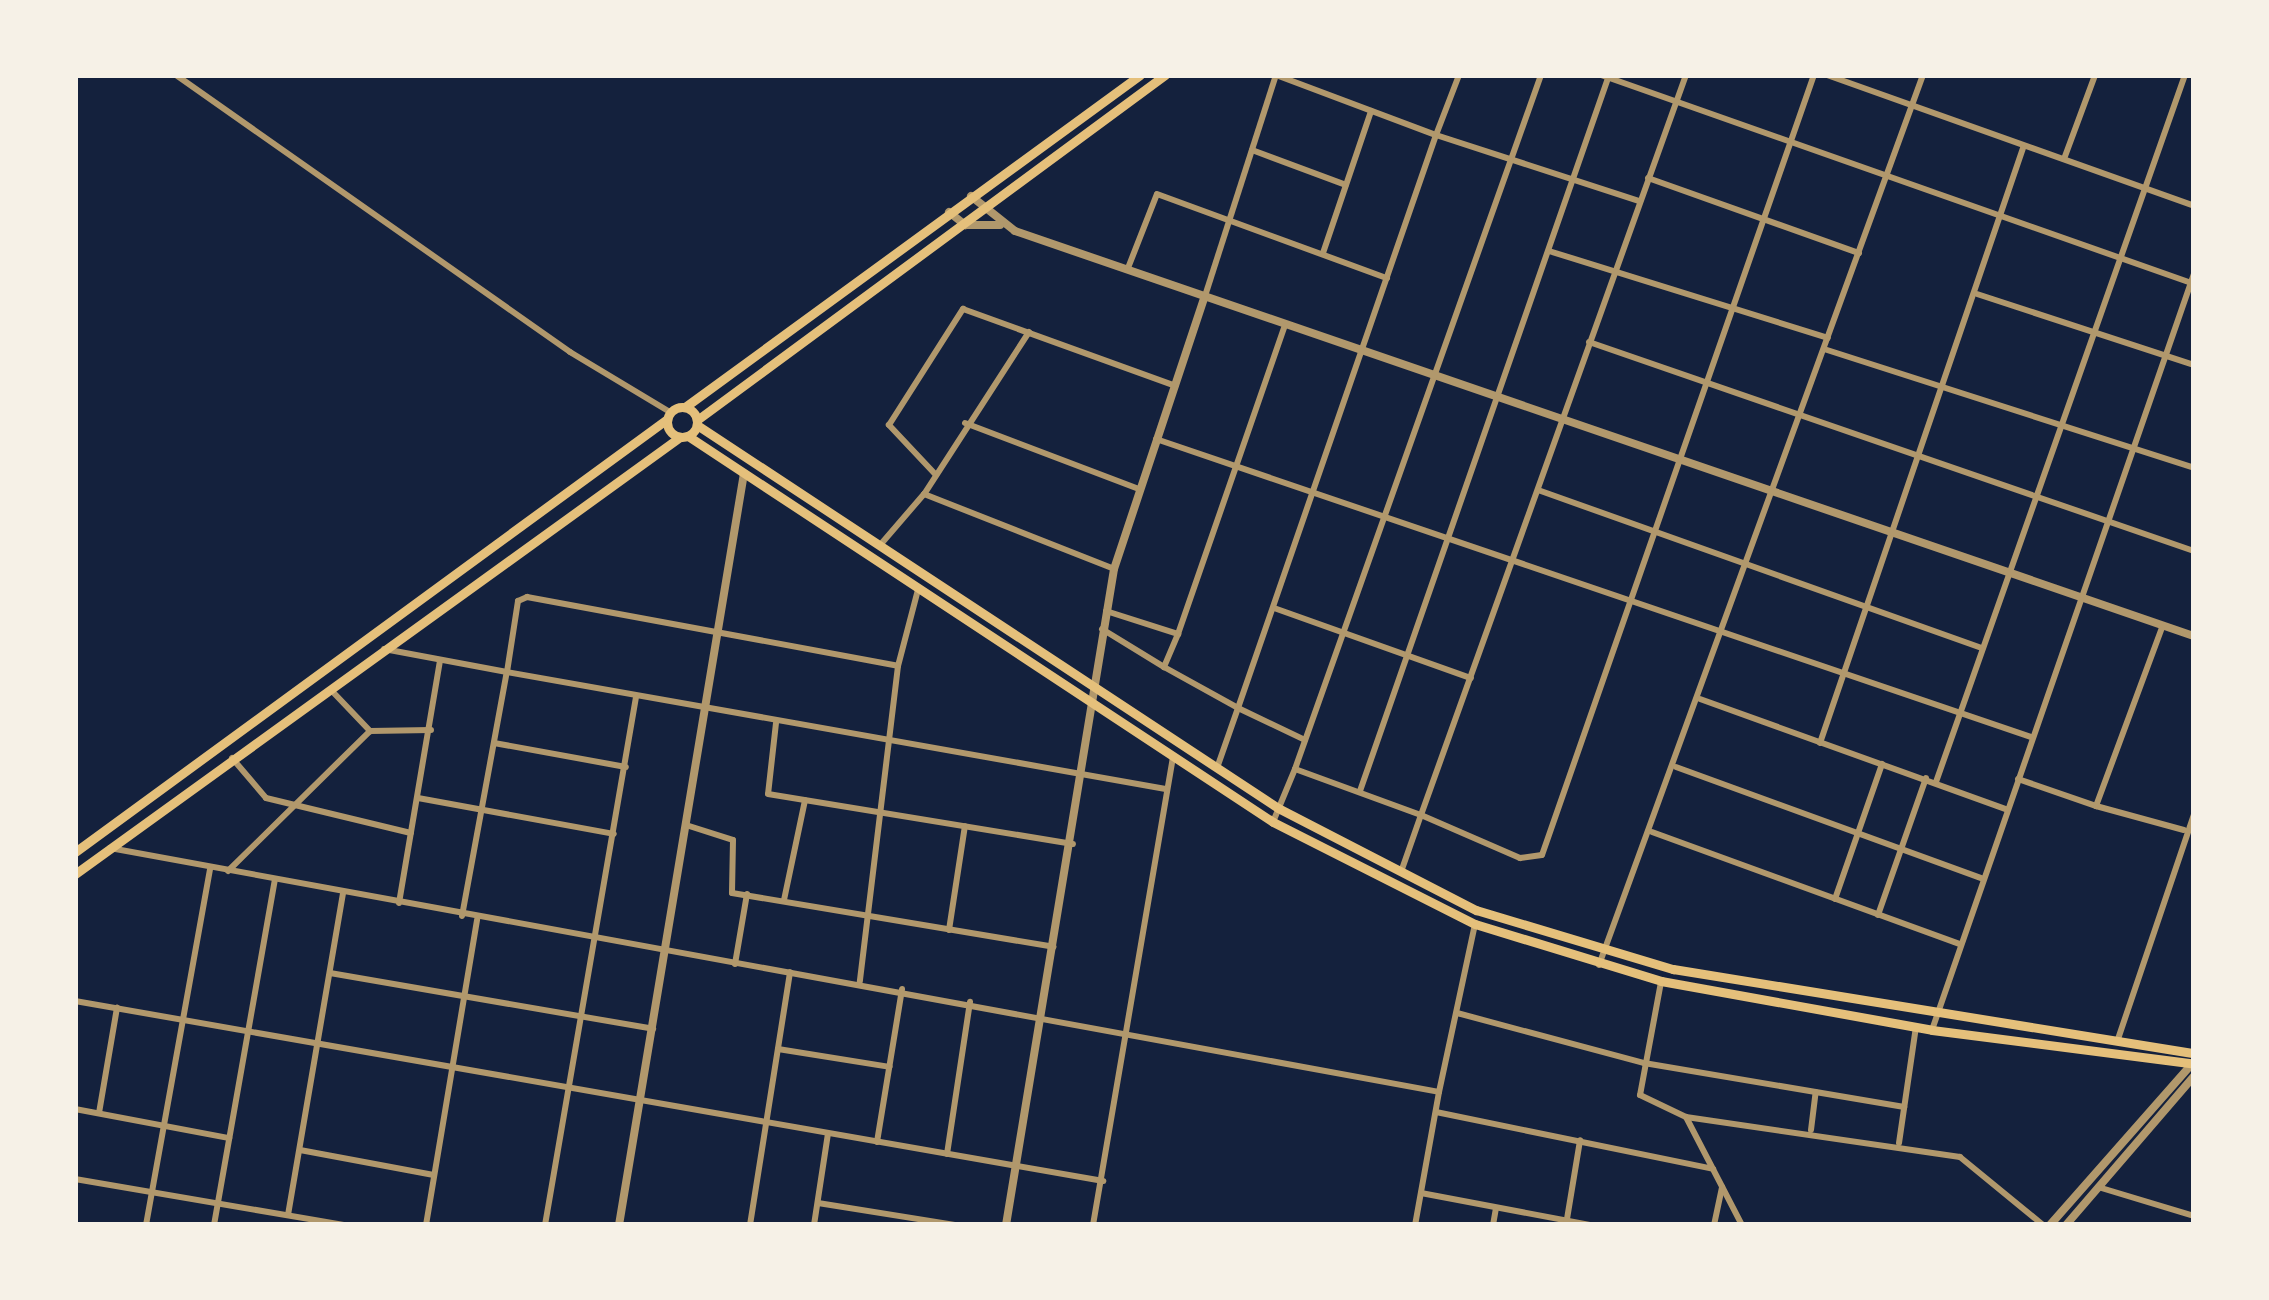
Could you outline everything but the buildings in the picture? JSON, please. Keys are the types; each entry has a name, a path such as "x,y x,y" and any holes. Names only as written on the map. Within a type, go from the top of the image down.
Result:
{"main road":[{"path":"75,852 947,211 1140,75"},
{"path":"75,874 329,687 684,437 697,423 1165,75"},
{"path":"685,407 697,423 1217,768 1278,808 1400,876 1604,952 1936,1015 2118,1039 2193,1059"},
{"path":"668,416 684,437 1274,822 1475,924 1599,966 1661,981 1932,1030 2193,1059"}],"street":[{"path":"176,75 570,352 668,416"},
{"path":"1006,1225 1073,844 1114,568 1276,75 1436,135 1639,201"},
{"path":"1217,768 1459,75"},
{"path":"1274,822 1541,75"},
{"path":"1400,876 1686,75"},
{"path":"1295,768 1421,815 1520,858 1542,855 1623,602 1814,75"},
{"path":"1826,75 2022,148 2194,206"},
{"path":"1599,966 1750,568 1923,75"},
{"path":"2064,159 2095,75"},
{"path":"1936,782 2006,570 2147,189 2184,77 2170,75"},
{"path":"1360,791 1550,251 1605,76 1789,139 2001,223 2192,284"},
{"path":"1323,253 1370,110"},
{"path":"1820,743 1848,677 1924,455 2022,148"},
{"path":"1252,150 1346,184"},
{"path":"1648,178 1859,253"},
{"path":"971,196 1000,225"},
{"path":"1128,268 1154,196 1387,278"},
{"path":"947,211 965,225 1000,225 2194,636"},
{"path":"1550,251 1613,274 1828,338"},
{"path":"1932,1030 2194,274"},
{"path":"1977,294 2194,366"},
{"path":"936,475 889,425 937,341 963,309 1176,386"},
{"path":"1164,667 1285,325"},
{"path":"882,544 924,494 965,423 1029,332"},
{"path":"1589,342 1703,387 1924,455 2194,551"},
{"path":"1824,349 2194,468"},
{"path":"965,423 1140,488"},
{"path":"1156,439 1623,602 2032,737"},
{"path":"619,1225 744,473"},
{"path":"1538,490 1982,648"},
{"path":"924,494 1114,568"},
{"path":"860,982 887,813 898,666 918,590"},
{"path":"462,916 523,598 898,666"},
{"path":"1274,608 1470,678"},
{"path":"1105,610 1178,634"},
{"path":"2096,806 2163,625"},
{"path":"1102,629 1238,708 1305,740"},
{"path":"382,649 776,723 1166,788"},
{"path":"399,903 440,660"},
{"path":"329,687 370,731"},
{"path":"544,1225 636,697"},
{"path":"1700,699 2006,809"},
{"path":"776,723 766,792 1073,844"},
{"path":"227,872 370,731 431,730"},
{"path":"494,742 626,767"},
{"path":"1093,1225 1174,756"},
{"path":"232,758 259,793 292,808 411,834"},
{"path":"1835,899 1882,764"},
{"path":"1676,767 1983,879"},
{"path":"1878,915 1926,778"},
{"path":"2018,779 2184,830"},
{"path":"418,798 614,834"},
{"path":"784,900 804,800"},
{"path":"2118,1039 2184,830 2194,817"},
{"path":"686,825 729,836 728,890 1054,948"},
{"path":"949,930 966,826"},
{"path":"1652,832 1959,944"},
{"path":"109,848 462,916 1128,1030 1439,1092"},
{"path":"146,1225 210,869"},
{"path":"214,1225 275,880"},
{"path":"288,1215 343,894"},
{"path":"735,964 746,894"},
{"path":"426,1225 478,918"},
{"path":"1415,1225 1475,924"},
{"path":"750,1225 790,972"},
{"path":"330,973 653,1029"},
{"path":"1661,981 1640,1094 1686,1117 1899,1143 1974,1163 2046,1225 2193,1059"},
{"path":"877,1142 902,989"},
{"path":"75,1000 639,1104 1102,1181"},
{"path":"947,1154 970,1002"},
{"path":"99,1113 116,1008"},
{"path":"1457,1013 1644,1063 1904,1106"},
{"path":"1899,1143 1916,1027"},
{"path":"778,1049 890,1067"},
{"path":"2066,1225 2194,1076"},
{"path":"1812,1130 1816,1092"},
{"path":"75,1109 229,1138"},
{"path":"1436,1112 1713,1169"},
{"path":"1686,1117 1742,1225"},
{"path":"814,1225 828,1134"},
{"path":"1566,1223 1580,1140"},
{"path":"300,1150 434,1175"},
{"path":"75,1179 346,1225"},
{"path":"1714,1225 1722,1187"},
{"path":"2098,1187 2194,1216"},
{"path":"1421,1193 1591,1225"},
{"path":"818,1203 956,1225"},
{"path":"1493,1225 1496,1208"}]}
